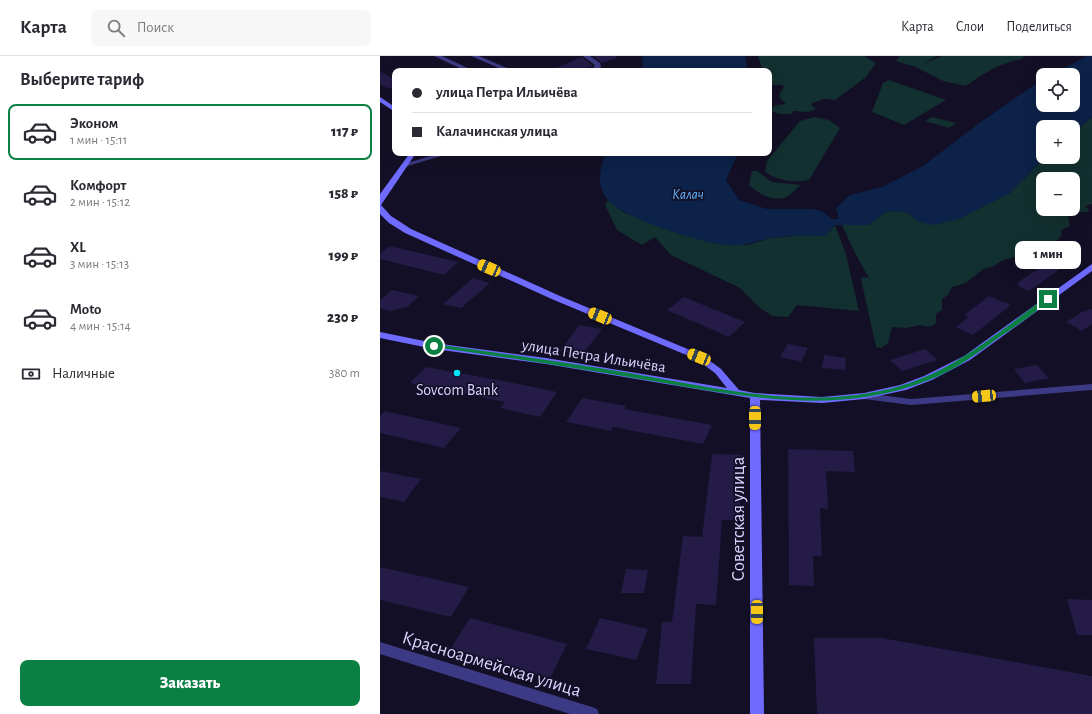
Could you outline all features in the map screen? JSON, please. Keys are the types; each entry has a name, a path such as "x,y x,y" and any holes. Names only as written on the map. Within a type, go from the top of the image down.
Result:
{"main road":[{"path":"380,99 392,108"},
{"path":"380,203 382,196 411,156"},
{"path":"380,207 382,213 392,222 408,231 557,298 699,357 718,370 738,394"},
{"name":"улица Петра Ильичёва","path":"380,335 434,346 546,361 738,394 822,400 864,396 902,388 928,378 967,358 1092,267"},
{"name":"Советская улица","path":"755,396 757,714"}],"street":[{"path":"437,56 464,68"},
{"path":"474,56 504,68"},
{"path":"586,56 598,64 597,68"},
{"path":"404,165 437,156"},
{"path":"864,396 912,402 1092,387"},
{"name":"Красноармейская улица","path":"380,648 592,714"}],"green space":[{"path":"758,56 864,56 876,63 866,77 835,100 824,99 812,103 812,106 816,109 808,112 794,111 791,114 773,112 772,108 776,105 786,104 779,97 784,87 782,85 772,85 772,68 762,68"},
{"path":"900,56 937,56 923,64 942,56 1024,56 1022,59 1006,63 992,69 966,86 943,81 916,67 896,61"},
{"path":"889,80 946,100 904,125 872,112 883,83"},
{"path":"814,117 829,120 840,128 809,180 786,180 765,172 767,161 800,121"},
{"path":"932,117 956,123 949,128 925,121"},
{"path":"1092,117 1092,204 1085,206 1090,211 1080,212 1080,172 1036,172 1036,216 1069,216 1070,226 1061,230 1062,234 1058,240 1036,245 1030,250 1021,251 1015,257 983,269 966,283 952,287 948,295 942,299 942,310 936,314 936,323 930,327 919,325 906,328 892,327 888,343 881,348 876,347 861,279 864,277 869,278 842,225 868,225 886,212 896,211 908,213 919,222 1010,193 1038,164 1080,164 1080,127"},
{"path":"752,171 757,171 772,182 801,185 786,197 771,198 761,194 749,185"},
{"path":"608,200 623,212 682,234 747,245 771,238 806,235 825,236 835,225 846,254 859,311 797,305 788,317 772,316 760,308 740,288 671,255 655,237 642,245 617,230 605,205"}],"water":[{"path":"642,56 745,56 747,68 642,68"},
{"name":"Калач","path":"1087,56 1092,56 1092,117 1080,127 1080,120 1036,120 1036,164 1038,164 1010,193 959,219 934,225 919,222 908,213 896,211 886,212 868,225 835,225 825,236 784,236 744,244 728,245 717,244 664,229 628,214 607,199 601,188 600,177 604,156 737,156 726,180 739,200 767,209 813,209 823,212 832,219 839,219 836,208 850,195 882,187 923,166 982,121 1036,84 1036,112 1080,112 1080,68 1064,68"}],"building":[{"path":"593,56 616,56 616,58 602,63"},
{"path":"582,57 593,66 586,68 556,68"},
{"path":"380,71 392,78 392,88 389,89 380,84"},
{"path":"390,246 458,262 444,275 380,259 380,254"},
{"path":"1060,253 1074,259 1029,291 1017,285 1019,284 1017,283"},
{"path":"473,278 490,283 461,308 443,304"},
{"path":"392,290 419,296 407,307 391,311 380,308 380,300"},
{"path":"989,296 1011,305 973,335 956,327 969,317 964,315"},
{"path":"684,297 745,322 729,337 667,310"},
{"path":"1092,309 1092,324 1082,331 1066,322 1082,312"},
{"path":"579,325 602,329 582,355 560,351"},
{"path":"788,344 808,348 801,362 780,357"},
{"path":"925,349 938,360 902,371 890,360"},
{"path":"824,355 846,358 845,370 822,368"},
{"path":"1037,365 1049,378 1025,383 1014,369"},
{"path":"426,367 557,392 540,417 500,408 505,402 410,383"},
{"path":"582,398 626,406 624,409 712,425 703,444 613,427 611,431 566,422"},
{"path":"385,411 461,428 444,448 380,433 380,416"},
{"path":"788,449 853,451 855,472 826,471 828,509 820,508 822,556 813,556 814,586 789,585"},
{"path":"712,454 743,455 739,520 722,520 716,605 696,604 691,684 656,684 662,622 672,622 683,536 702,537"},
{"path":"380,471 421,479 404,502 380,497"},
{"path":"380,567 469,587 451,617 380,600"},
{"path":"626,569 648,570 644,593 621,593"},
{"path":"1067,599 1092,600 1092,635 1077,635"},
{"path":"470,618 567,644 550,678 449,651"},
{"path":"600,618 648,629 636,660 586,649"},
{"path":"814,638 882,638 1092,676 1092,714 817,714"}],"place":[{"name":"Sovcom Bank","path":"457,373"}],"route":[{"path":"434,346 546,361 633,377 755,396 822,400 864,396 902,388 928,378 967,358 1048,299"}]}
